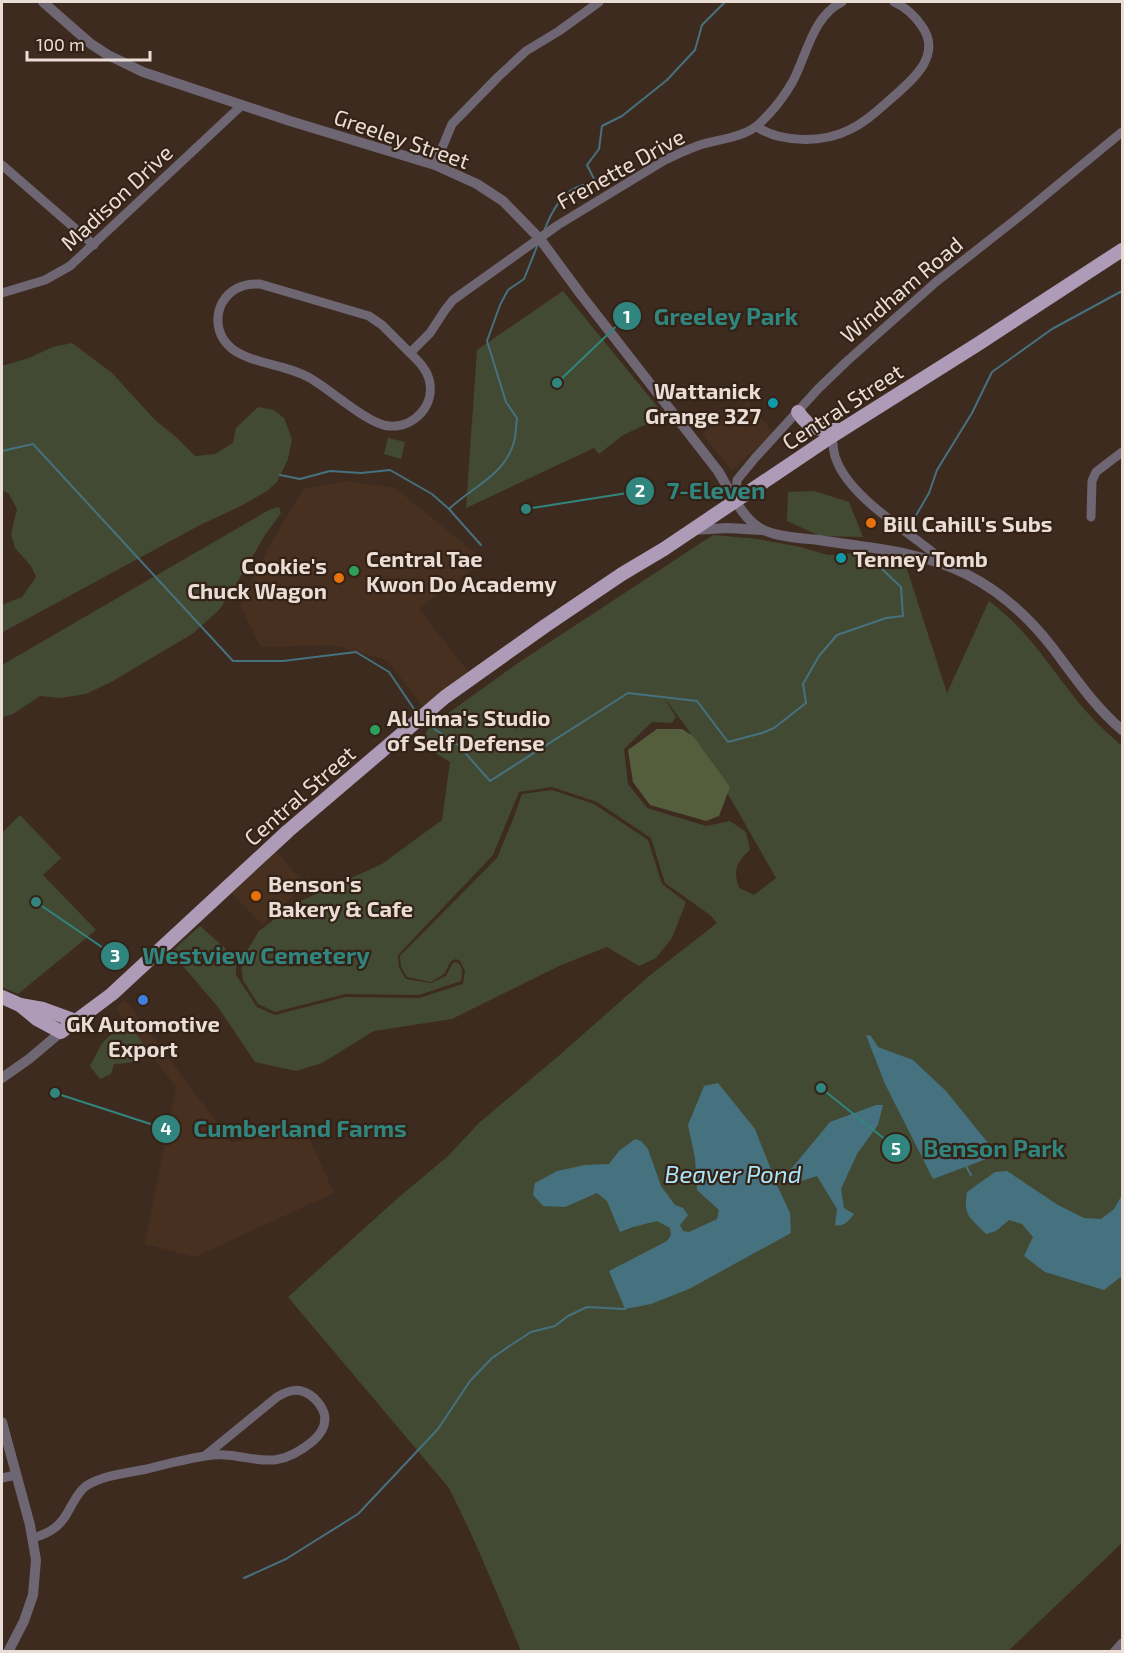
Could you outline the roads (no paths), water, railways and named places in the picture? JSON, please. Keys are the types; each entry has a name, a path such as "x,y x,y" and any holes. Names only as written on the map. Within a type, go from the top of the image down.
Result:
{"main road":[{"name":"Central Street","path":"61,1032 112,994 288,831 445,697 591,595 837,433 1122,250"},
{"path":"798,412 809,426 837,433"},
{"path":"2,997 20,1005 43,1009 76,1021"},
{"path":"20,1005 37,1019 61,1032"}],"street":[{"name":"Greeley Street","path":"43,2 91,44 143,72 435,165 477,184 502,201 540,239 718,471 736,501 756,526 766,531"},
{"path":"435,165 452,124 498,77 526,51 599,2"},
{"name":"Frenette Drive","path":"410,353 430,333 453,300 558,225 665,160 692,148 745,132 757,126 788,89 819,22 831,8 842,2"},
{"path":"757,126 771,134 796,139 834,136 860,124 912,81 927,56 928,38 913,15 894,2"},
{"name":"Madison Drive","path":"2,293 54,276 70,266 242,105"},
{"name":"Windham Road","path":"736,501 737,480 846,362 913,301 1122,132"},
{"path":"2,165 94,245"},
{"path":"260,284 369,316 410,353 427,374 430,390 428,401 420,415 411,422 400,426 384,425 369,418 307,376 234,351 220,334 219,312 226,297 234,290 244,285 260,284"},
{"path":"837,433 835,456 849,482 872,506 949,566"},
{"path":"1090,518 1094,476 1122,452"},
{"path":"692,530 728,528 766,531 898,553 949,566 996,592 1025,616 1051,645 1092,699 1122,730"},
{"name":"Central Street","path":"2,1078 61,1032"},
{"path":"33,1538 48,1533 59,1525 79,1493 96,1481 206,1455 226,1455 271,1461 285,1459 301,1450 319,1435 323,1427 324,1413 318,1402 306,1392 288,1391 277,1397 206,1455"},
{"path":"2,1422 33,1538 36,1560 33,1595 24,1622 8,1652"},
{"path":"2,1478 16,1475"},
{"path":"1114,1652 1122,1642"}],"water":[{"path":"866,1035 871,1036 878,1047 913,1060 946,1091 988,1143 989,1158 933,1179 885,1084"},
{"name":"Beaver Pond","path":"718,1083 755,1129 790,1213 791,1233 689,1289 651,1304 625,1309 609,1271 667,1241 671,1235 670,1228 657,1221 620,1232 607,1201 597,1193 565,1207 543,1206 533,1195 535,1183 557,1171 585,1165 609,1164 619,1151 635,1139 641,1141 648,1149 661,1186 675,1205 683,1208 688,1215 680,1225 683,1231 689,1232 717,1219 719,1210 697,1190 695,1158 688,1125 704,1086"},
{"path":"876,1105 883,1105 878,1125 857,1154 841,1189 844,1208 854,1214 846,1223 835,1225 837,1209 817,1176 792,1184 787,1180 787,1174 830,1122"},
{"path":"1007,1171 1058,1205 1084,1218 1101,1219 1114,1209 1122,1195 1122,1276 1104,1290 1045,1272 1024,1256 1033,1237 1022,1224 1009,1220 996,1231 986,1234 967,1212 967,1192 995,1172"}],"waterway":[{"path":"544,231 563,197 583,185 597,185 587,165 599,149 602,126 622,116 667,80 695,50 702,25 725,2"},
{"path":"449,509 496,472 510,453 514,442 517,418 506,402 487,341 500,305 508,290 524,279 538,244"},
{"path":"911,524 929,493 937,470 972,413 992,372 1052,329 1122,291"},
{"path":"2,451 33,444 233,661 283,661 356,652 389,672 414,709"},
{"path":"280,475 300,479 330,471 361,473 390,470 432,494 449,509 481,545"},
{"path":"429,725 459,746 490,781 628,693 697,701 728,742 762,733 774,728 806,703 803,684 819,656 837,635 886,618 903,616 901,587 882,569 885,563"},
{"path":"966,1166 971,1175"},
{"path":"244,1578 286,1559 358,1514 438,1429 470,1381 492,1358 531,1332 555,1326 568,1316 587,1307 625,1309"}],"place":[{"name":"Greeley Park","path":"557,383"},
{"name":"Wattanick Grange 327","path":"773,403"},
{"name":"7-Eleven","path":"526,509"},
{"name":"Bill Cahill's Subs","path":"871,523"},
{"name":"Tenney Tomb","path":"841,558"},
{"name":"Central Tae Kwon Do Academy","path":"354,571"},
{"name":"Cookie's Chuck Wagon","path":"339,578"},
{"name":"Al Lima's Studio of Self Defense","path":"375,730"},
{"name":"Benson's Bakery & Cafe","path":"256,896"},
{"name":"Westview Cemetery","path":"36,902"},
{"name":"GK Automotive Export","path":"143,1000"},
{"name":"Benson Park","path":"821,1088"},
{"name":"Cumberland Farms","path":"55,1093"}]}
